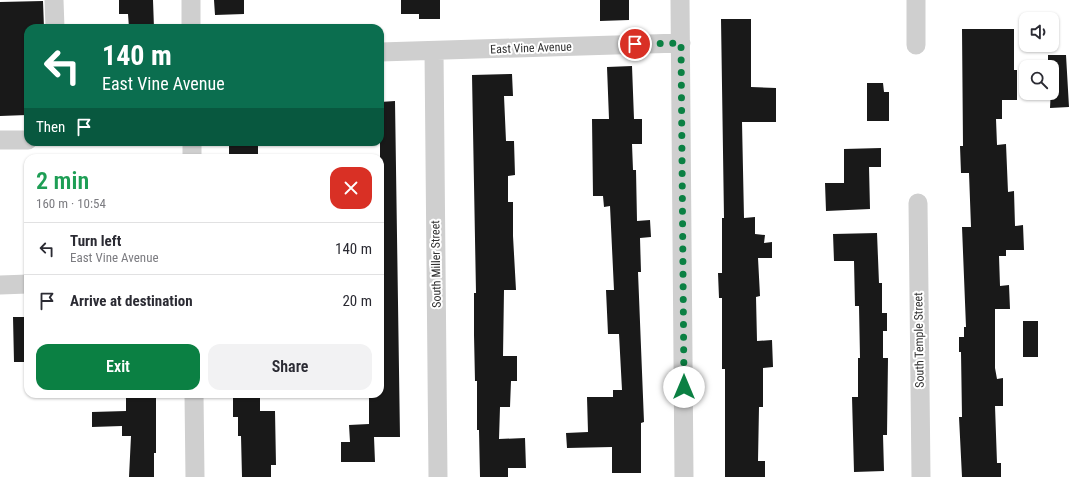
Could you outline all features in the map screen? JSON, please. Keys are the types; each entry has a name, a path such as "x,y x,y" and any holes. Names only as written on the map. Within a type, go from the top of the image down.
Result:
{"street":[{"path":"54,0 55,24"},
{"path":"191,0 191,24"},
{"path":"680,0 684,477"},
{"path":"916,0 916,45"},
{"name":"East Vine Avenue","path":"384,52 681,43"},
{"name":"South Miller Street","path":"434,51 438,477"},
{"path":"0,140 24,140"},
{"name":"South Temple Street","path":"918,203 921,477"},
{"path":"0,285 24,284"},
{"path":"194,398 195,477"}],"building":[{"path":"119,0 153,0 154,24 129,24 128,14 119,14"},
{"path":"214,0 244,0 244,14 215,15"},
{"path":"401,0 440,0 440,19 419,19 419,14 401,14"},
{"path":"600,0 629,0 629,20 600,21"},
{"path":"43,1 44,24 24,24 24,115 0,116 0,2"},
{"path":"721,19 751,19 751,87 776,88 776,122 742,122 744,218 755,217 755,234 765,235 764,243 772,242 772,258 758,258 760,296 756,297 757,341 772,340 773,367 763,368 763,407 759,407 758,461 765,461 765,477 725,477 725,369 722,369 722,298 719,298 718,273 722,273 722,218 724,218"},
{"path":"962,29 1014,29 1014,70 1017,70 1017,100 1002,100 1002,119 996,119 997,145 1006,144 1008,192 1014,191 1015,226 1023,225 1024,250 1006,250 1006,256 999,256 1000,286 1009,285 1010,309 995,309 995,368 997,379 1003,378 1003,406 995,406 997,463 1001,463 1001,477 962,477 959,417 962,417 961,352 959,352 959,337 964,337 964,327 966,327 962,227 971,227 969,173 961,173 960,146 963,146"},
{"path":"1048,55 1066,55 1069,107 1050,108 1050,100 1059,100 1059,60 1048,60"},
{"path":"632,66 634,119 642,119 642,144 632,144 633,170 636,170 637,221 650,220 651,237 640,238 641,272 638,272 644,422 641,423 641,473 612,473 612,447 567,448 566,433 588,432 587,397 613,397 613,390 622,390 619,334 608,334 606,290 614,290 610,206 604,207 603,196 593,196 592,119 609,119 607,67"},
{"path":"512,74 513,96 504,96 506,141 514,141 515,175 508,176 508,202 513,202 516,290 504,290 503,356 517,356 517,381 511,381 510,407 500,407 499,439 525,438 526,468 508,468 508,477 480,477 474,335 474,293 476,293 472,75"},
{"path":"867,83 883,83 884,92 889,92 889,121 867,121"},
{"path":"395,101 400,437 374,437 375,462 341,462 341,442 350,442 349,425 369,424 369,398 384,398 384,154 380,154 380,146 384,146 384,102"},
{"path":"229,146 258,146 258,154 229,154"},
{"path":"881,148 881,167 869,167 870,209 826,211 825,183 844,183 844,149"},
{"path":"877,233 879,283 882,283 882,313 887,313 887,331 883,331 883,358 888,358 887,435 883,435 884,471 854,472 852,397 858,397 858,358 860,358 859,306 855,306 854,261 834,261 833,234"},
{"path":"13,317 24,317 24,362 14,362"},
{"path":"1023,321 1038,321 1038,357 1023,357"},
{"path":"126,398 156,398 156,453 154,453 154,477 129,477 131,436 122,436 122,426 92,427 92,412 126,411"},
{"path":"233,398 260,398 260,411 275,411 276,465 271,465 271,477 242,477 241,436 238,436 238,417 233,417"}],"route":[{"path":"635,44 681,43 684,387"}]}
